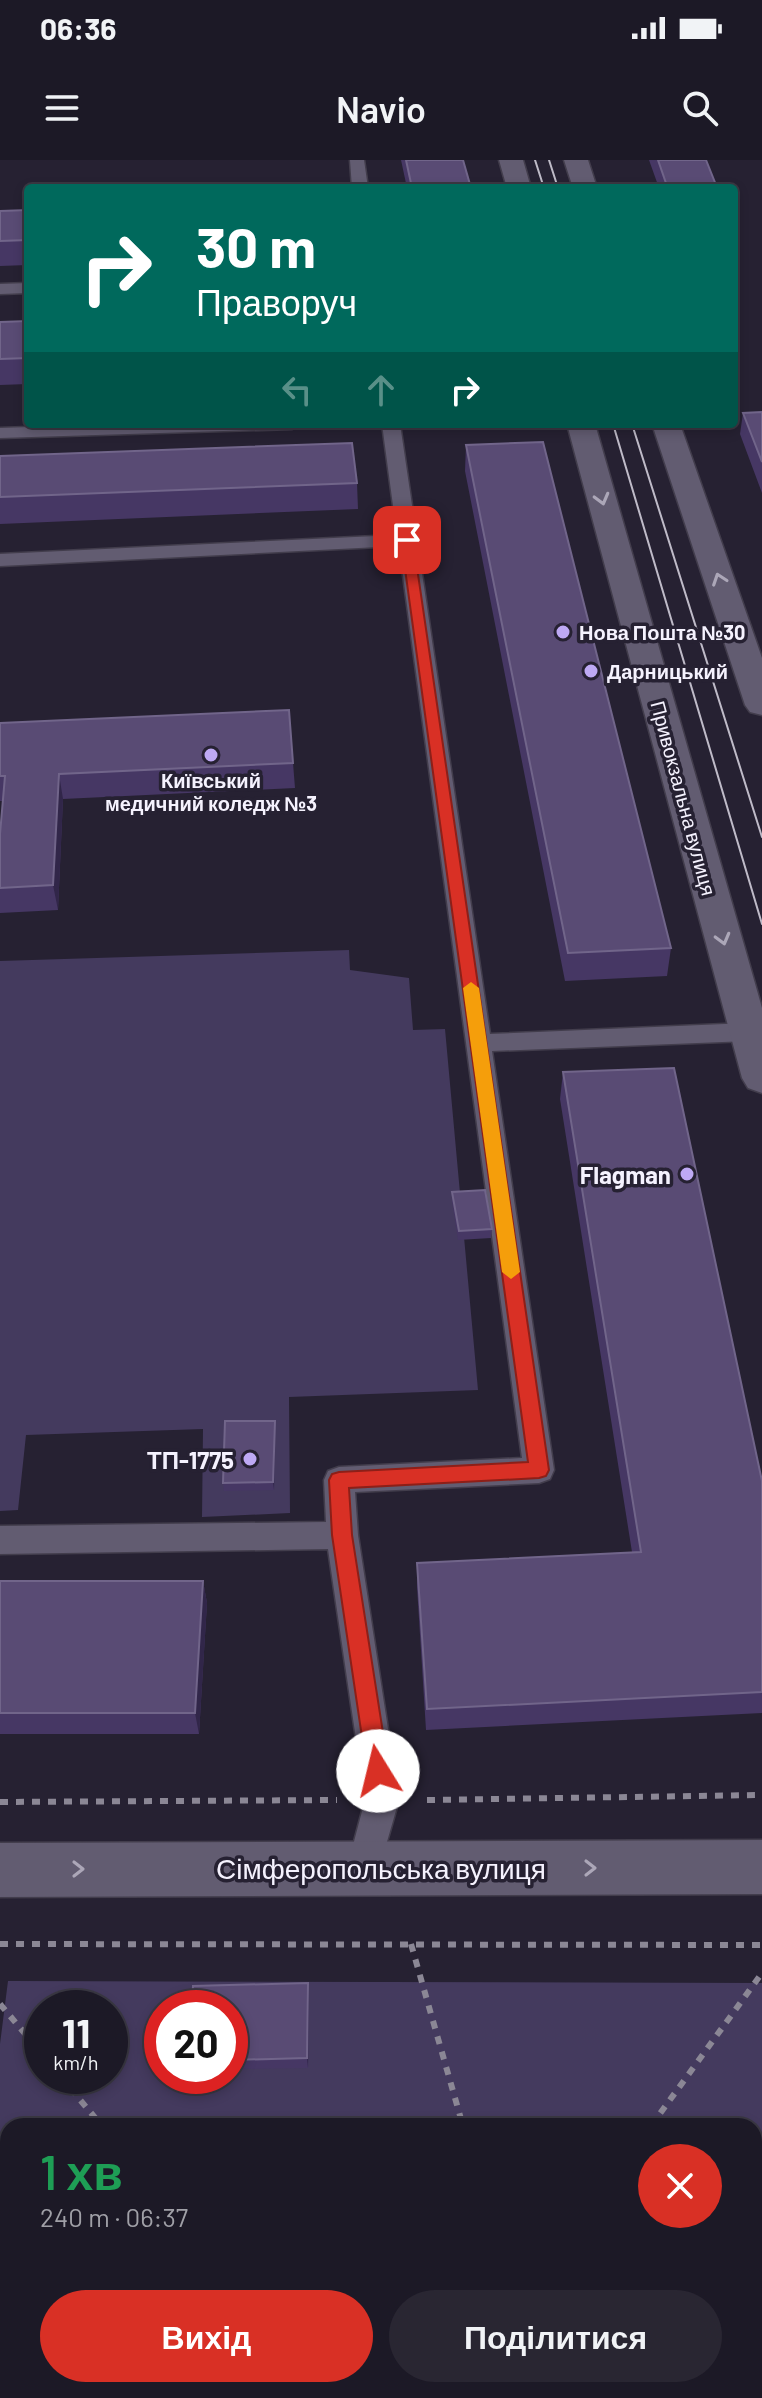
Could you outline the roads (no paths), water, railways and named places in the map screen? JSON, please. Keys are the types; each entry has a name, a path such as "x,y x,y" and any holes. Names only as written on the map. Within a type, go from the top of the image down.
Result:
{"main road":[{"path":"511,160 518,184"},
{"path":"576,160 584,184"},
{"name":"Привокзальна вулиця","path":"582,428 762,1078"},
{"path":"667,428 762,705"},
{"name":"Сімферопольська вулиця","path":"0,1870 762,1867"}],"lane":[{"path":"357,160 360,184"},
{"path":"0,289 24,288"},
{"path":"0,433 162,428"},
{"path":"364,1868 382,1800 342,1535 339,1480 539,1470 392,428"},
{"path":"0,560 407,540"},
{"path":"479,1043 748,1032"},
{"path":"0,1540 342,1535"}],"tram line":[{"path":"535,160 543,184"},
{"path":"549,160 557,184"},
{"path":"614,428 762,924"},
{"path":"633,428 762,837"}],"place":[{"name":"Нова Пошта №30","path":"563,632"},
{"name":"Дарницький","path":"591,671"},
{"name":"Київський медичний коледж №3","path":"211,755"},
{"name":"Flagman","path":"687,1174"},
{"name":"ТП-1775","path":"250,1459"}]}
